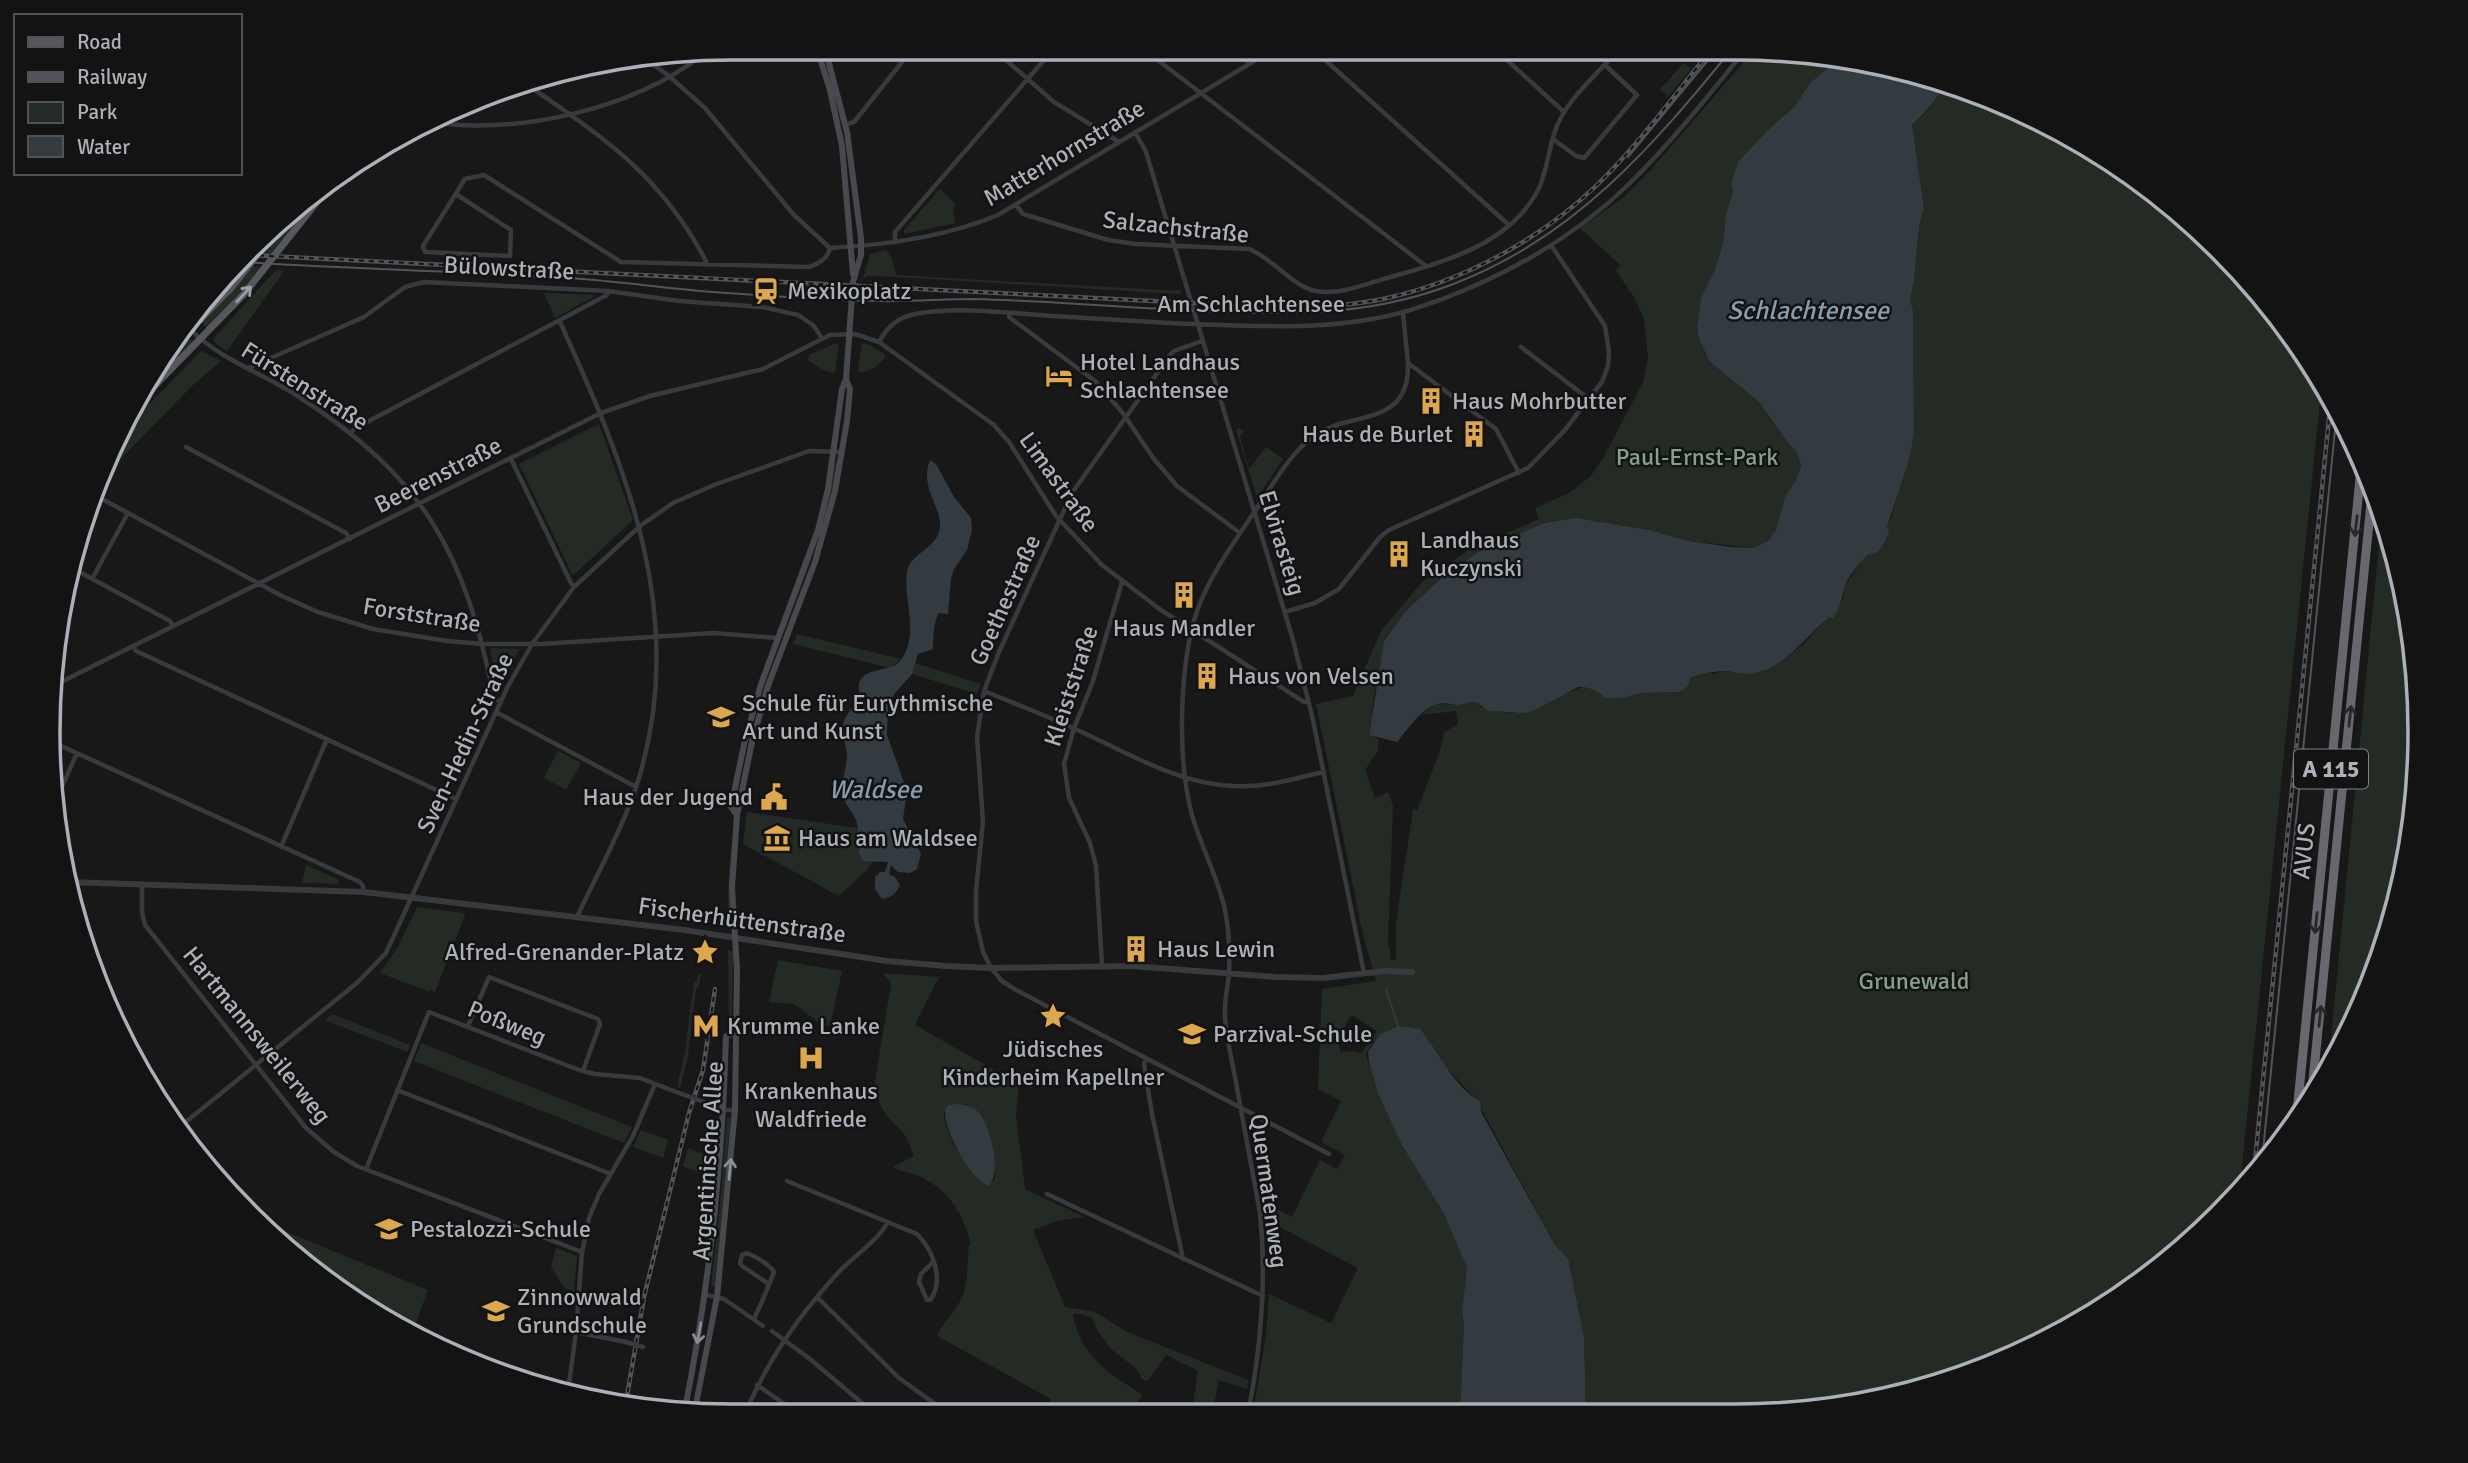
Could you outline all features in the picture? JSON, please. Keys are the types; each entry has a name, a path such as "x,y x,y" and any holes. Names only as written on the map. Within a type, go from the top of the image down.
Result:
{"highway":[{"name":"AVUS","path":"2299,1099 2360,481"},
{"name":"AVUS","path":"2314,1075 2370,508"}],"main road":[{"path":"820,60 842,146 854,278"},
{"path":"829,60 845,125 858,209 861,246 854,278"},
{"path":"158,382 244,294 317,202"},
{"path":"206,313 256,256"},
{"name":"Argentinische Allee","path":"696,1402 717,1297 735,1110 737,970 732,877 737,815 752,742 768,686 824,533 835,491 854,278"},
{"name":"Argentinische Allee","path":"737,815 731,807 744,740 761,684 818,530 838,452"},
{"name":"Argentinische Allee","path":"686,1402 706,1295 716,1216 724,1110 726,1036 735,1033"}],"street":[{"path":"845,125 854,122 904,60"},
{"path":"1006,60 1054,102 1119,142"},
{"path":"895,242 895,232 1044,60"},
{"path":"1158,60 1427,267"},
{"path":"1245,60 1249,63"},
{"name":"Matterhornstraße","path":"830,248 895,242 978,223 1016,205 1254,60"},
{"path":"1325,60 1509,225"},
{"path":"1507,60 1564,112"},
{"name":"Salzachstraße","path":"1016,205 1023,214 1081,233 1136,244 1249,249 1262,254 1307,288 1323,292 1343,289 1427,267 1472,248 1509,225 1530,202 1538,188 1552,139 1564,112 1609,60"},
{"name":"Am Schlachtensee","path":"879,342 895,321 913,314 973,311 1198,325 1319,326 1403,313 1501,274 1592,217 1628,185 1666,145 1737,60"},
{"path":"447,123 506,124 570,114 603,105 669,76 693,61"},
{"path":"456,194 511,230 510,256 425,252 423,246 456,194 466,179 484,174 621,262 809,267 827,256 830,248 794,215 705,108 653,64"},
{"path":"1552,139 1576,156 1584,158 1637,95 1605,65"},
{"path":"534,89 628,158 660,190 688,227 706,265"},
{"name":"Elvirasteig","path":"1135,132 1146,152 1285,612 1308,701 1364,973"},
{"path":"1285,612 1315,603 1339,589 1380,537 1389,530 1519,473 1535,463 1602,382 1608,366 1608,339 1598,314 1551,245"},
{"name":"Bülowstraße","path":"248,368 364,317 414,283 443,282 608,291 789,312 808,320 822,338"},
{"path":"351,433 354,429 560,322 607,295 608,291"},
{"path":"1009,313 1009,317 1095,381 1126,417 1154,459 1177,486 1240,533"},
{"path":"1403,313 1408,363 1496,429 1519,473"},
{"path":"560,322 601,413 640,526 652,580 657,638 653,714 636,787 578,917"},
{"name":"Fürstenstraße","path":"192,331 212,349 294,393 351,433 388,464 422,504 461,576 484,643 494,698 500,702"},
{"name":"Beerenstraße","path":"62,682 601,413 650,396 763,369 822,338 849,333"},
{"name":"Limastraße","path":"849,333 863,335 879,342 993,425 1009,442 1059,520 1088,552 1122,582 1304,702 1308,701"},
{"name":"Goethestraße","path":"991,968 983,952 975,905 983,822 977,737 984,691 999,652 1077,485 1174,351 1202,341"},
{"path":"1521,347 1589,399"},
{"name":"Quermatenweg","path":"1250,1404 1260,1341 1263,1296 1260,1213 1225,1016 1229,938 1225,910 1192,813 1187,778 1183,704 1185,666 1192,629 1206,590 1289,460 1314,436 1339,424 1381,414 1391,407 1406,385 1408,363"},
{"path":"186,447 346,533 350,539"},
{"name":"Sven-Hedin-Straße","path":"185,1122 377,964 392,942 500,702 532,644 574,587 640,526 673,503 714,485 810,451 838,452"},
{"path":"511,458 574,587"},
{"name":"Forststraße","path":"101,499 304,606 373,629 447,642 484,643 532,644 713,633 778,638"},
{"path":"92,579 128,513"},
{"path":"79,572 170,621 173,626"},
{"name":"Kleiststraße","path":"1102,965 1096,866 1090,843 1069,798 1065,775 1066,753 1092,684 1122,582"},
{"path":"133,646 136,651 456,799"},
{"path":"984,691 1187,778 1232,786 1254,786 1280,783 1323,772"},
{"path":"496,712 636,787"},
{"path":"281,847 327,739"},
{"path":"60,746 360,882 364,892"},
{"path":"62,786 77,753"},
{"name":"Fischerhüttenstraße","path":"76,881 364,892 578,917 887,961 991,968 1102,965 1275,977 1323,978 1385,971 1412,972"},
{"name":"Hartmannsweilerweg","path":"142,884 145,925 316,1138 344,1158 366,1169 582,1252"},
{"path":"991,968 1002,981 1016,990 1329,1154"},
{"path":"468,1026 489,977 600,1021 583,1071"},
{"name":"Poßweg","path":"366,1169 427,1014 433,1013 583,1071 629,1076 724,1110 735,1110"},
{"path":"1146,1059 1144,1064 1152,1114 1183,1259"},
{"path":"569,1384 582,1252 589,1218 632,1136 655,1084"},
{"path":"397,1090 611,1174"},
{"path":"787,1181 913,1232 921,1238 933,1262 938,1283 933,1297 927,1300 919,1282 920,1274 933,1262"},
{"path":"1047,1194 1263,1296"},
{"path":"749,1404 784,1339 848,1262 881,1235 888,1222"},
{"path":"754,1320 769,1284 773,1269 747,1253 742,1255 742,1266 769,1284"},
{"path":"706,1295 717,1297 763,1325"},
{"path":"817,1297 899,1378 935,1404"},
{"path":"772,1331 863,1404"},
{"path":"576,1332 643,1347"},
{"path":"757,1385 785,1404"}],"green space":[{"name":"Grunewald","path":"1745,60 1830,66 1810,83 1795,106 1738,162 1731,182 1733,192 1726,213 1723,243 1715,269 1701,298 1697,327 1699,339 1710,362 1759,402 1797,452 1801,466 1785,498 1776,530 1768,542 1754,548 1689,541 1649,530 1576,518 1544,523 1526,532 1375,689 1369,735 1379,739 1378,751 1365,770 1375,798 1388,792 1393,806 1388,945 1390,960 1396,960 1396,923 1413,809 1417,810 1440,751 1444,732 1458,724 1456,711 1421,715 1435,704 1465,705 1469,702 1478,703 1492,711 1513,713 1585,686 1622,698 1642,693 1679,692 1690,678 1707,672 1760,672 1774,666 1803,645 1843,600 1845,585 1892,516 1914,431 1913,311 1910,299 1924,208 1912,125 1940,91 2034,129 2110,173 2146,198 2212,256 2242,288 2270,322 2320,400 2241,1176 2180,1237 2110,1290 2034,1334 1953,1368 1868,1391 1824,1398 1736,1404 1586,1404 1584,1337 1568,1258 1555,1245 1476,1099 1440,1061 1426,1036 1380,1034 1366,1057 1443,1212 1467,1268 1462,1311 1464,1324 1460,1404 1255,1404 1266,1335 1269,1294 1331,1323 1358,1268 1268,1221 1267,1204 1292,1217 1320,1160 1337,1169 1345,1155 1321,1142 1341,1101 1318,1089 1322,989 1376,981 1363,935 1316,704 1353,696 1381,631 1421,583 1472,548 1539,519 1535,508 1567,494 1590,477 1602,460 1643,382 1648,357 1644,319 1634,297 1616,271 1620,265 1580,228 1623,198 1656,164","holes":["1353,1016 1377,1031 1360,1054 1354,1051 1341,1052 1339,1047 1343,1029"]},
{"path":"1684,63 1691,69 1668,97 1660,89"},
{"path":"940,189 955,203 953,213 956,223 904,234 904,230"},
{"path":"309,208 274,254 262,254 271,242"},
{"path":"886,250 892,259 896,275 1180,289 1181,294 896,277 867,276 863,279 870,254"},
{"path":"253,266 264,267 207,329 201,322"},
{"path":"276,270 284,271 227,351 216,344 213,339"},
{"path":"544,293 597,295 555,318"},
{"path":"187,338 194,342 164,373"},
{"path":"836,343 839,345 835,373 822,370 808,360 809,355"},
{"path":"862,343 884,354 885,358 874,368 861,373 858,371"},
{"path":"201,351 221,361 192,386 115,464 140,413"},
{"path":"599,424 633,520 572,574 519,464"},
{"path":"1239,428 1244,431 1240,437 1249,469 1266,447 1283,459 1259,495 1256,495 1236,430"},
{"path":"835,463 838,464 825,518 769,672 751,731 766,677 823,518"},
{"path":"2380,537 2396,600 2407,688 2407,775 2403,819 2396,863 2373,948 2330,1045"},
{"path":"797,634 901,659 890,668 793,644"},
{"path":"490,648 520,649 498,689"},
{"path":"915,663 981,684 977,694 912,674"},
{"path":"750,736 733,829 730,861 731,925 728,924 728,892 730,860 732,830"},
{"path":"558,751 581,763 566,790 544,778"},
{"path":"747,812 858,828 857,847 863,861 873,861 839,896 743,844"},
{"path":"306,865 339,880 338,884 302,883"},
{"path":"417,907 465,915 435,992 380,973 398,947"},
{"path":"728,950 733,951 732,1031 729,1031"},
{"path":"778,960 842,971 830,1026 818,1022 794,1004 769,1002"},
{"path":"883,973 939,977 915,1025 1019,1084 1016,1115 1025,1189 1084,1217 1057,1221 1033,1230 1065,1307 1095,1312 1127,1332 1248,1380 1247,1389 1219,1380 1214,1404 1193,1404 1198,1371 1166,1355 1148,1381 1142,1379 1136,1368 1112,1350 1091,1317 1076,1313 1073,1315 1077,1329 1089,1353 1108,1371 1142,1394 1137,1404 1050,1404 1051,1399 937,1336 962,1296 971,1244 959,1212 946,1195 929,1181 893,1167 914,1156 905,1135 882,1108 875,1081 891,983","holes":["965,1104 976,1111 986,1127 995,1165 994,1180 985,1185 958,1152 945,1122 944,1112"]},
{"path":"698,974 701,974 696,989 688,1056 680,1088 677,1087 685,1052 694,982"},
{"path":"332,1014 410,1045 407,1052 325,1020"},
{"path":"421,1043 632,1127 624,1143 414,1061"},
{"path":"727,1117 731,1117 715,1287 711,1286"},
{"path":"641,1130 668,1140 663,1158 633,1147"},
{"path":"688,1148 714,1158 713,1178 683,1166"},
{"path":"279,1229 428,1290 416,1324 322,1265"},
{"path":"556,1248 577,1256 574,1291 564,1288 551,1267"}],"water":[{"name":"Schlachtensee","path":"1830,66 1868,72 1940,91 1912,125 1924,208 1910,299 1913,311 1914,431 1910,456 1887,527 1889,530 1886,540 1877,553 1868,554 1849,578 1833,618 1829,617 1783,660 1761,672 1708,673 1690,678 1688,686 1679,692 1642,693 1622,698 1605,698 1585,687 1578,687 1524,713 1488,711 1478,703 1469,702 1461,705 1437,704 1420,715 1397,742 1369,735 1384,642 1405,612 1441,579 1475,554 1544,523 1576,518 1731,547 1754,548 1768,541 1776,530 1785,497 1801,466 1797,452 1759,402 1710,362 1699,339 1697,327 1701,298 1715,269 1723,243 1726,213 1733,192 1731,183 1738,162 1795,106 1810,83"},
{"name":"Waldsee","path":"930,460 936,464 954,497 971,518 972,530 967,550 954,569 951,579 948,614 939,613 936,620 933,649 918,654 912,674 895,693 888,707 887,735 907,791 903,819 921,854 917,869 910,873 898,872 891,865 889,874 895,877 900,885 893,895 882,899 875,889 875,877 880,872 885,872 888,862 863,861 859,851 856,820 843,797 847,755 843,724 858,700 859,683 864,676 897,664 907,650 910,628 907,572 913,561 936,538 940,524 927,481"},
{"path":"1398,1026 1420,1029 1454,1078 1480,1101 1481,1112 1555,1245 1568,1258 1584,1337 1586,1404 1460,1404 1464,1324 1462,1311 1467,1268 1443,1212 1402,1145 1378,1093 1368,1052 1380,1034"},
{"path":"959,1104 977,1111 991,1138 995,1161 992,1180 988,1186 973,1174 966,1164 949,1130 945,1110 948,1105"}],"waterway":[{"path":"1386,989 1398,1026"}],"tram line":[{"path":"1628,157 1708,60"},
{"path":"250,262 568,278 707,292 840,300 974,299 1252,313 1369,307 1456,283 1539,240 1575,214 1642,153 1723,60"},
{"path":"2263,1149 2335,427"}],"railway":[{"path":"257,255 1292,308 1360,303 1442,282 1498,256 1551,223 1613,168 1703,60"},
{"path":"2255,1159 2329,416"},
{"path":"627,1395 644,1297 689,1113 703,1070 715,989"}],"place":[{"name":"Mexikoplatz","path":"766,291"},
{"name":"Hotel Landhaus Schlachtensee","path":"1059,376"},
{"name":"Haus Mohrbutter","path":"1431,401"},
{"name":"Haus de Burlet","path":"1474,434"},
{"name":"Landhaus Kuczynski","path":"1399,554"},
{"name":"Haus Mandler","path":"1184,595"},
{"name":"Haus von Velsen","path":"1207,676"},
{"name":"Schule für Eurythmische Art und Kunst","path":"721,717"},
{"name":"Haus der Jugend","path":"774,797"},
{"name":"Haus am Waldsee","path":"777,838"},
{"name":"Haus Lewin","path":"1136,949"},
{"name":"Alfred-Grenander-Platz","path":"705,952"},
{"name":"Jüdisches Kinderheim Kapellner","path":"1053,1016"},
{"name":"Krumme Lanke","path":"706,1026"},
{"name":"Parzival-Schule","path":"1192,1034"},
{"name":"Krankenhaus Waldfriede","path":"811,1058"},
{"name":"Pestalozzi-Schule","path":"389,1229"},
{"name":"Zinnowwald Grundschule","path":"496,1311"}],"park label":[{"name":"Paul-Ernst-Park","path":"1697,457"}]}
